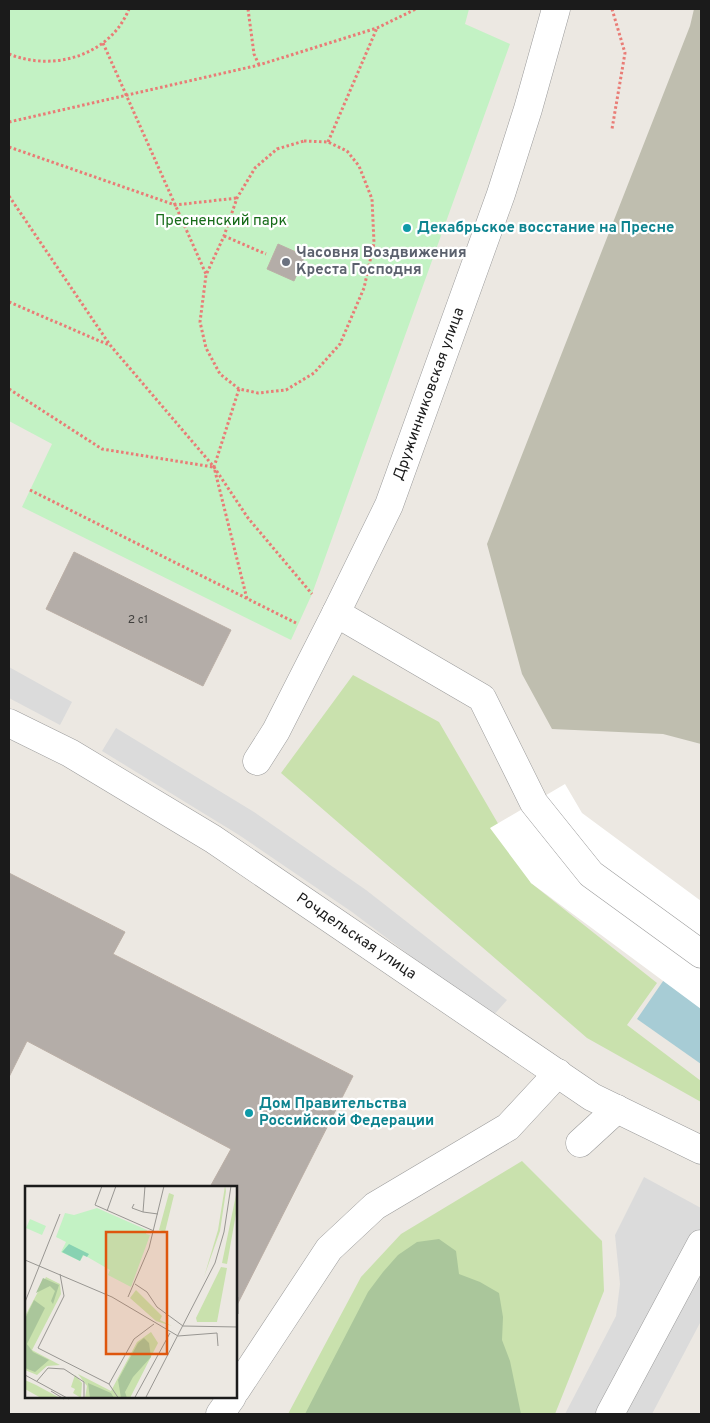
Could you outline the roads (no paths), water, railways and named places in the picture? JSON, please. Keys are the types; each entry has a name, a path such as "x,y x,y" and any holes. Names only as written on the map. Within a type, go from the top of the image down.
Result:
{"street":[{"name":"Дружинниковская улица","path":"257,761 276,732 389,505 501,194 528,109 556,9"},
{"path":"336,613 482,698 534,803 591,874 701,954"},
{"name":"Рочдельская улица","path":"9,723 70,753 214,839 592,1097 701,1150"},
{"path":"238,1387 329,1249 376,1206 508,1127 558,1073"},
{"path":"580,1143 617,1109"},
{"path":"610,1414 701,1244"},
{"path":"220,1414 231,1398"}],"water":[{"path":"701,926 701,1064 637,1019"}],"place":[{"name":"Декабрьское восстание на Пресне","path":"407,228"},
{"name":"Часовня Воздвижения Креста Господня","path":"286,262"},
{"name":"Дом Правительства Российской Федерации","path":"249,1113"}],"park label":[{"name":"Пресненский парк","path":"221,221"}]}
